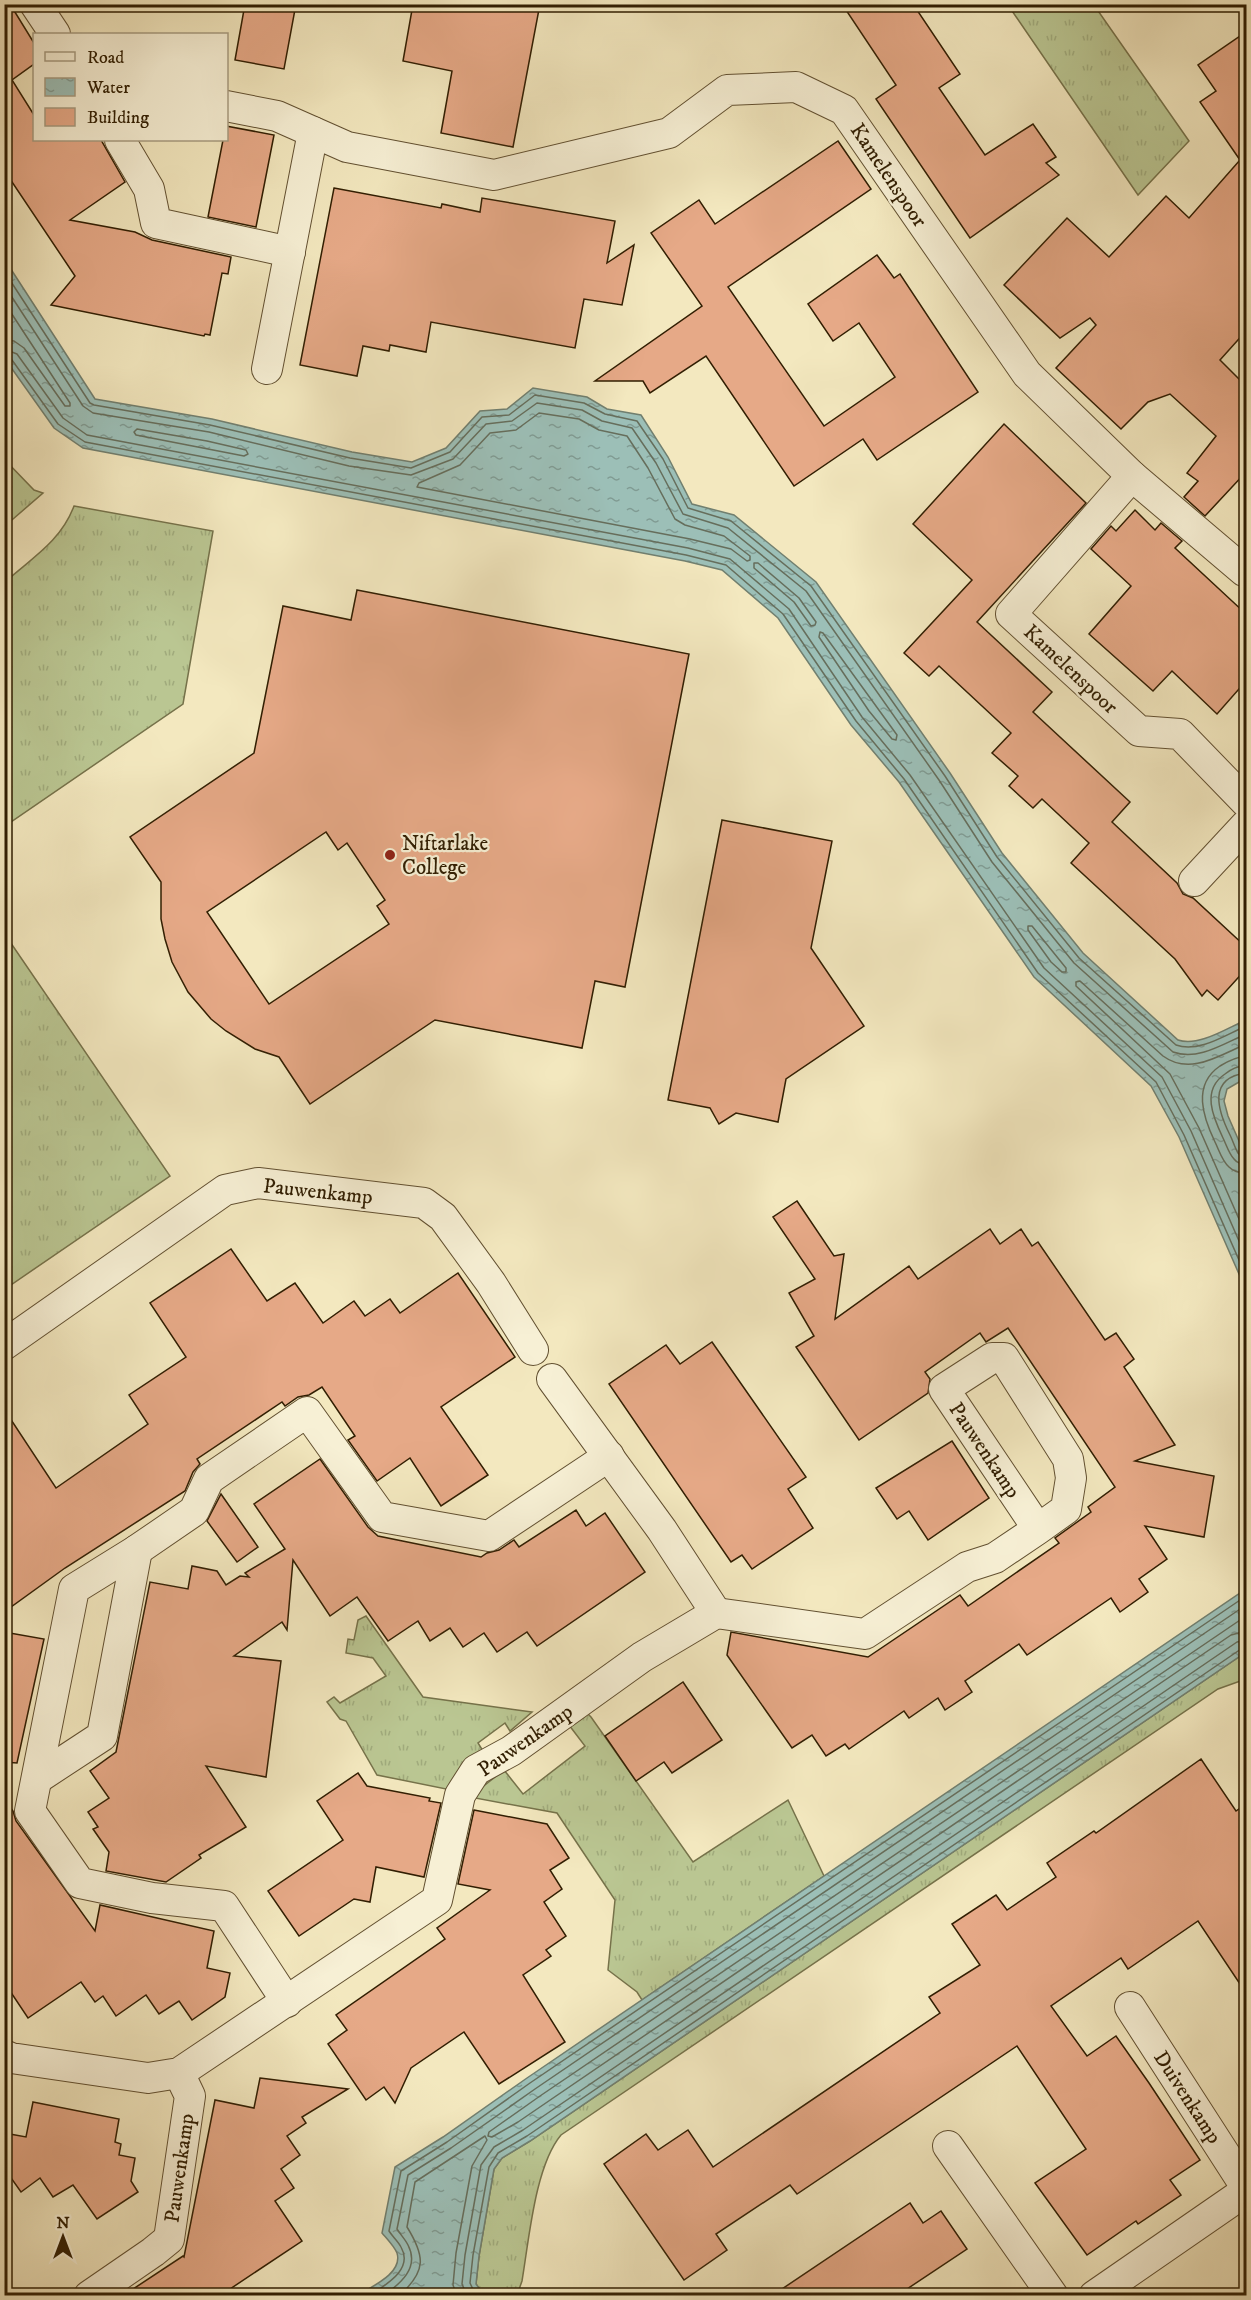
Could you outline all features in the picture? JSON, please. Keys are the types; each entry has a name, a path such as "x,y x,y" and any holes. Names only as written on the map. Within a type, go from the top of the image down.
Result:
{"street":[{"path":"35,4 54,33"},
{"name":"Kamelenspoor","path":"228,106 277,116 347,147 494,175 669,133 727,90 796,87 844,110 1027,374 1132,476 1244,571 1246,568"},
{"path":"267,369 313,132"},
{"path":"121,141 149,189 156,223 290,252"},
{"name":"Kamelenspoor","path":"1132,476 1011,614 1139,731 1180,734 1246,802"},
{"path":"1194,881 1246,825"},
{"name":"Pauwenkamp","path":"4,1345 225,1190 258,1183 424,1203 443,1217 491,1283 533,1350"},
{"name":"Pauwenkamp","path":"4,2055 10,2058 147,2078 179,2073 437,1900 460,1795 476,1770 511,1751 642,1657 716,1613 865,1634 967,1567 995,1558 1038,1529 1066,1509 1071,1478 1068,1459 1004,1358 992,1358 944,1389 1038,1529"},
{"path":"552,1380 662,1530 716,1613"},
{"path":"288,2002 224,1906 152,1898 80,1883 30,1811 74,1589 194,1511 209,1479 307,1412 382,1517 489,1536 609,1456"},
{"path":"38,1778 102,1736 137,1550"},
{"name":"Duivenkamp","path":"1130,2007 1246,2187"},
{"name":"Pauwenkamp","path":"89,2295 169,2239 190,2096 179,2073"},
{"path":"948,2146 1053,2295"},
{"path":"1094,2295 1246,2192"}],"green space":[{"path":"1008,5 1094,5 1189,141 1138,195"},
{"path":"4,459 34,490 43,493 5,526"},
{"path":"74,506 213,531 183,704 5,826 5,582 54,539"},
{"path":"4,933 170,1176 5,1289 4,1289"},
{"path":"366,1616 423,1697 532,1712 510,1731 505,1723 478,1743 483,1751 451,1790 377,1775 346,1721 340,1719 327,1702 334,1697 340,1703 386,1676 373,1658 346,1653 348,1639 354,1640 358,1620"},
{"path":"1246,1652 1246,1679 1218,1689 561,2135 552,2148 539,2184 522,2281 517,2295 484,2295 476,2284 479,2256 494,2169 502,2158"},
{"path":"585,1711 693,1862 788,1800 824,1876 642,2000 637,1992 608,1970 615,1900 557,1813 475,1798 476,1792 504,1770 523,1794 585,1746 569,1725"}],"water":[{"path":"5,260 95,399 212,419 352,452 412,462 446,448 480,411 507,409 533,388 587,397 607,409 641,415 668,457 692,504 734,515 816,582 950,773 1002,853 1083,953 1178,1040 1204,1039 1246,1020 1246,1078 1227,1089 1224,1101 1246,1157 1246,1290 1179,1137 1151,1086 1034,977 899,782 851,725 778,618 722,570 685,561 83,448 54,428 5,359"},
{"path":"1246,1589 1246,1652 502,2158 494,2169 479,2256 476,2284 484,2295 358,2295 379,2283 396,2267 398,2260 396,2250 382,2233 395,2167 443,2137"}],"building":[{"path":"4,4 10,4 33,41 33,65 12,80 33,113 33,141 102,141 125,182 70,220 135,232 152,240 231,257 228,274 222,273 210,335 205,334 204,336 51,305 75,276 4,170"},
{"path":"245,4 296,4 284,69 235,60"},
{"path":"413,4 540,4 513,147 441,133 452,71 403,61"},
{"path":"842,4 913,4 960,74 939,88 985,155 1033,124 1056,157 1046,163 1059,175 970,238 876,99 896,85"},
{"path":"1246,32 1246,331 1220,360 1246,386 1246,472 1205,516 1184,497 1198,481 1187,473 1216,436 1170,394 1148,402 1121,429 1056,368 1096,325 1090,318 1060,338 1004,285 1067,218 1109,257 1166,196 1189,218 1240,160 1200,102 1216,91 1198,65"},
{"path":"228,126 274,135 256,227 208,217 223,141 228,141"},
{"path":"838,141 871,189 728,287 824,426 895,377 859,323 833,341 808,304 877,255 894,278 900,274 978,392 877,460 863,439 794,486 706,356 650,393 643,381 595,381 702,306 651,233 699,200 715,224"},
{"path":"334,188 441,208 442,204 480,212 482,198 615,221 607,263 634,245 622,305 584,299 575,348 431,322 426,352 390,345 389,351 363,346 357,376 300,365"},
{"path":"1004,424 1086,503 977,622 1052,692 1033,712 1130,802 1112,822 1177,883 1183,894 1193,898 1246,947 1246,969 1218,1000 1207,990 1202,996 1175,959 1071,863 1089,843 1042,799 1033,808 1009,786 1018,776 992,753 1011,733 939,666 929,676 904,653 972,580 913,524"},
{"path":"1135,510 1155,530 1161,523 1182,541 1175,548 1246,614 1246,681 1217,714 1172,671 1153,691 1089,634 1131,586 1091,549 1111,526 1116,531"},
{"path":"357,590 689,654 625,987 595,981 582,1048 435,1020 310,1104 279,1057 255,1049 226,1031 211,1019 188,992 172,962 165,939 161,919 161,882 130,837 254,753 283,606 351,620","holes":["326,832 338,850 347,843 385,900 377,906 389,924 269,1004 207,912"]},
{"path":"722,820 832,841 811,948 864,1026 786,1079 778,1122 736,1113 719,1124 710,1108 668,1100"},
{"path":"797,1201 834,1256 844,1254 835,1319 909,1266 918,1279 990,1229 1000,1244 1021,1229 1032,1246 1038,1242 1105,1340 1116,1333 1134,1359 1124,1367 1175,1445 1135,1461 1214,1476 1204,1537 1145,1526 1167,1559 1139,1579 1148,1592 1120,1612 1111,1598 1027,1655 1019,1644 965,1681 972,1692 945,1710 938,1698 909,1718 904,1711 849,1749 845,1744 826,1756 812,1735 792,1748 727,1655 731,1632 868,1657 960,1595 968,1606 1059,1543 1055,1538 1091,1512 1088,1507 1115,1487 1008,1328 986,1342 980,1333 925,1372 930,1379 928,1393 859,1440 796,1347 814,1336 789,1293 815,1279 773,1217"},
{"path":"231,1249 267,1301 295,1283 323,1323 354,1301 365,1316 390,1299 400,1313 458,1273 515,1357 441,1407 488,1475 441,1506 410,1458 377,1481 348,1440 355,1436 322,1387 309,1395 298,1397 285,1406 282,1402 197,1459 200,1464 193,1472 185,1491 65,1568 4,1612 4,1409 56,1488 148,1424 129,1395 186,1357 150,1303"},
{"path":"712,1342 806,1477 788,1489 813,1528 752,1569 742,1555 731,1562 609,1384 666,1345 680,1364"},
{"path":"952,1441 989,1498 928,1540 909,1511 897,1519 876,1488"},
{"path":"320,1459 368,1527 378,1536 481,1557 499,1550 514,1540 519,1547 576,1510 586,1526 605,1513 645,1572 537,1646 527,1632 497,1652 484,1633 463,1647 450,1628 430,1641 418,1621 388,1641 357,1597 330,1616 293,1560 287,1630 282,1622 234,1656 281,1661 266,1777 206,1766 246,1827 199,1855 201,1858 166,1882 106,1871 109,1852 93,1829 98,1827 88,1812 109,1798 90,1771 116,1752 150,1582 188,1589 192,1566 217,1571 226,1585 240,1576 249,1577 245,1573 285,1549 254,1504"},
{"path":"221,1494 258,1547 237,1562 207,1521"},
{"path":"4,1632 44,1639 17,1763 4,1762"},
{"path":"683,1682 722,1740 672,1773 664,1762 636,1781 605,1736"},
{"path":"1201,1759 1236,1811 1246,1804 1246,1993 1198,1921 1128,1969 1121,1958 1051,2006 1087,2056 1116,2036 1149,2083 1200,2160 1170,2180 1181,2195 1138,2224 1136,2221 1087,2255 1035,2183 1086,2149 1017,2046 797,2194 790,2185 716,2234 727,2250 684,2280 604,2164 646,2134 658,2150 688,2130 713,2167 940,2013 929,1997 980,1965 952,1924 996,1895 1007,1910 1056,1877 1047,1863 1094,1831 1096,1833"},
{"path":"358,1773 367,1786 430,1798 429,1801 441,1803 424,1877 376,1867 370,1902 354,1899 299,1936 268,1891 343,1840 317,1801"},
{"path":"4,1798 13,1811 16,1821 95,1931 100,1905 214,1931 207,1968 230,1973 225,1997 192,2020 179,2001 159,2014 146,1995 116,2016 103,1996 95,2002 81,1982 28,2018 4,1982"},
{"path":"474,1810 547,1824 569,1858 550,1870 562,1889 544,1902 566,1936 546,1950 551,1956 523,1975 565,2042 499,2084 464,2032 411,2068 395,2103 384,2087 366,2100 328,2044 347,2030 336,2015 445,1939 437,1928 490,1890 458,1884"},
{"path":"260,2078 348,2089 302,2117 306,2123 287,2136 300,2155 281,2169 294,2188 275,2201 302,2241 221,2295 124,2295 184,2257 215,2100 254,2108"},
{"path":"33,2102 119,2119 115,2142 121,2144 119,2155 135,2158 131,2181 138,2192 97,2219 73,2185 53,2197 40,2178 21,2192 4,2168 4,2133 26,2137"},
{"path":"910,2203 923,2223 941,2211 967,2249 898,2295 773,2295"}],"place":[{"name":"Niftarlake College","path":"390,855"}]}
